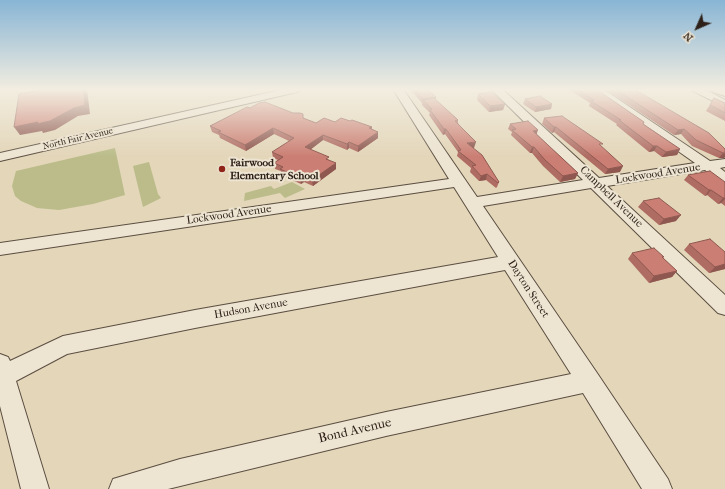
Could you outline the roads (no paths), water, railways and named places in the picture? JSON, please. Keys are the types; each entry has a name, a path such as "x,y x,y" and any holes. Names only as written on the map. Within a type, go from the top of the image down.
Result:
{"street":[{"name":"North Fair Avenue","path":"0,157 194,112"},
{"name":"Dayton Street","path":"413,112 658,489"},
{"name":"Campbell Avenue","path":"521,112 725,307"},
{"path":"631,112 725,178"},
{"name":"Lockwood Avenue","path":"473,203 725,163"},
{"name":"Lockwood Avenue","path":"0,249 458,182"},
{"name":"Hudson Avenue","path":"1,373 63,345 194,319 510,262"},
{"path":"1,373 35,489"},
{"name":"Bond Avenue","path":"123,489 180,472 386,424 589,382"}],"place":[{"name":"Fairwood Elementary School","path":"222,169"}]}
